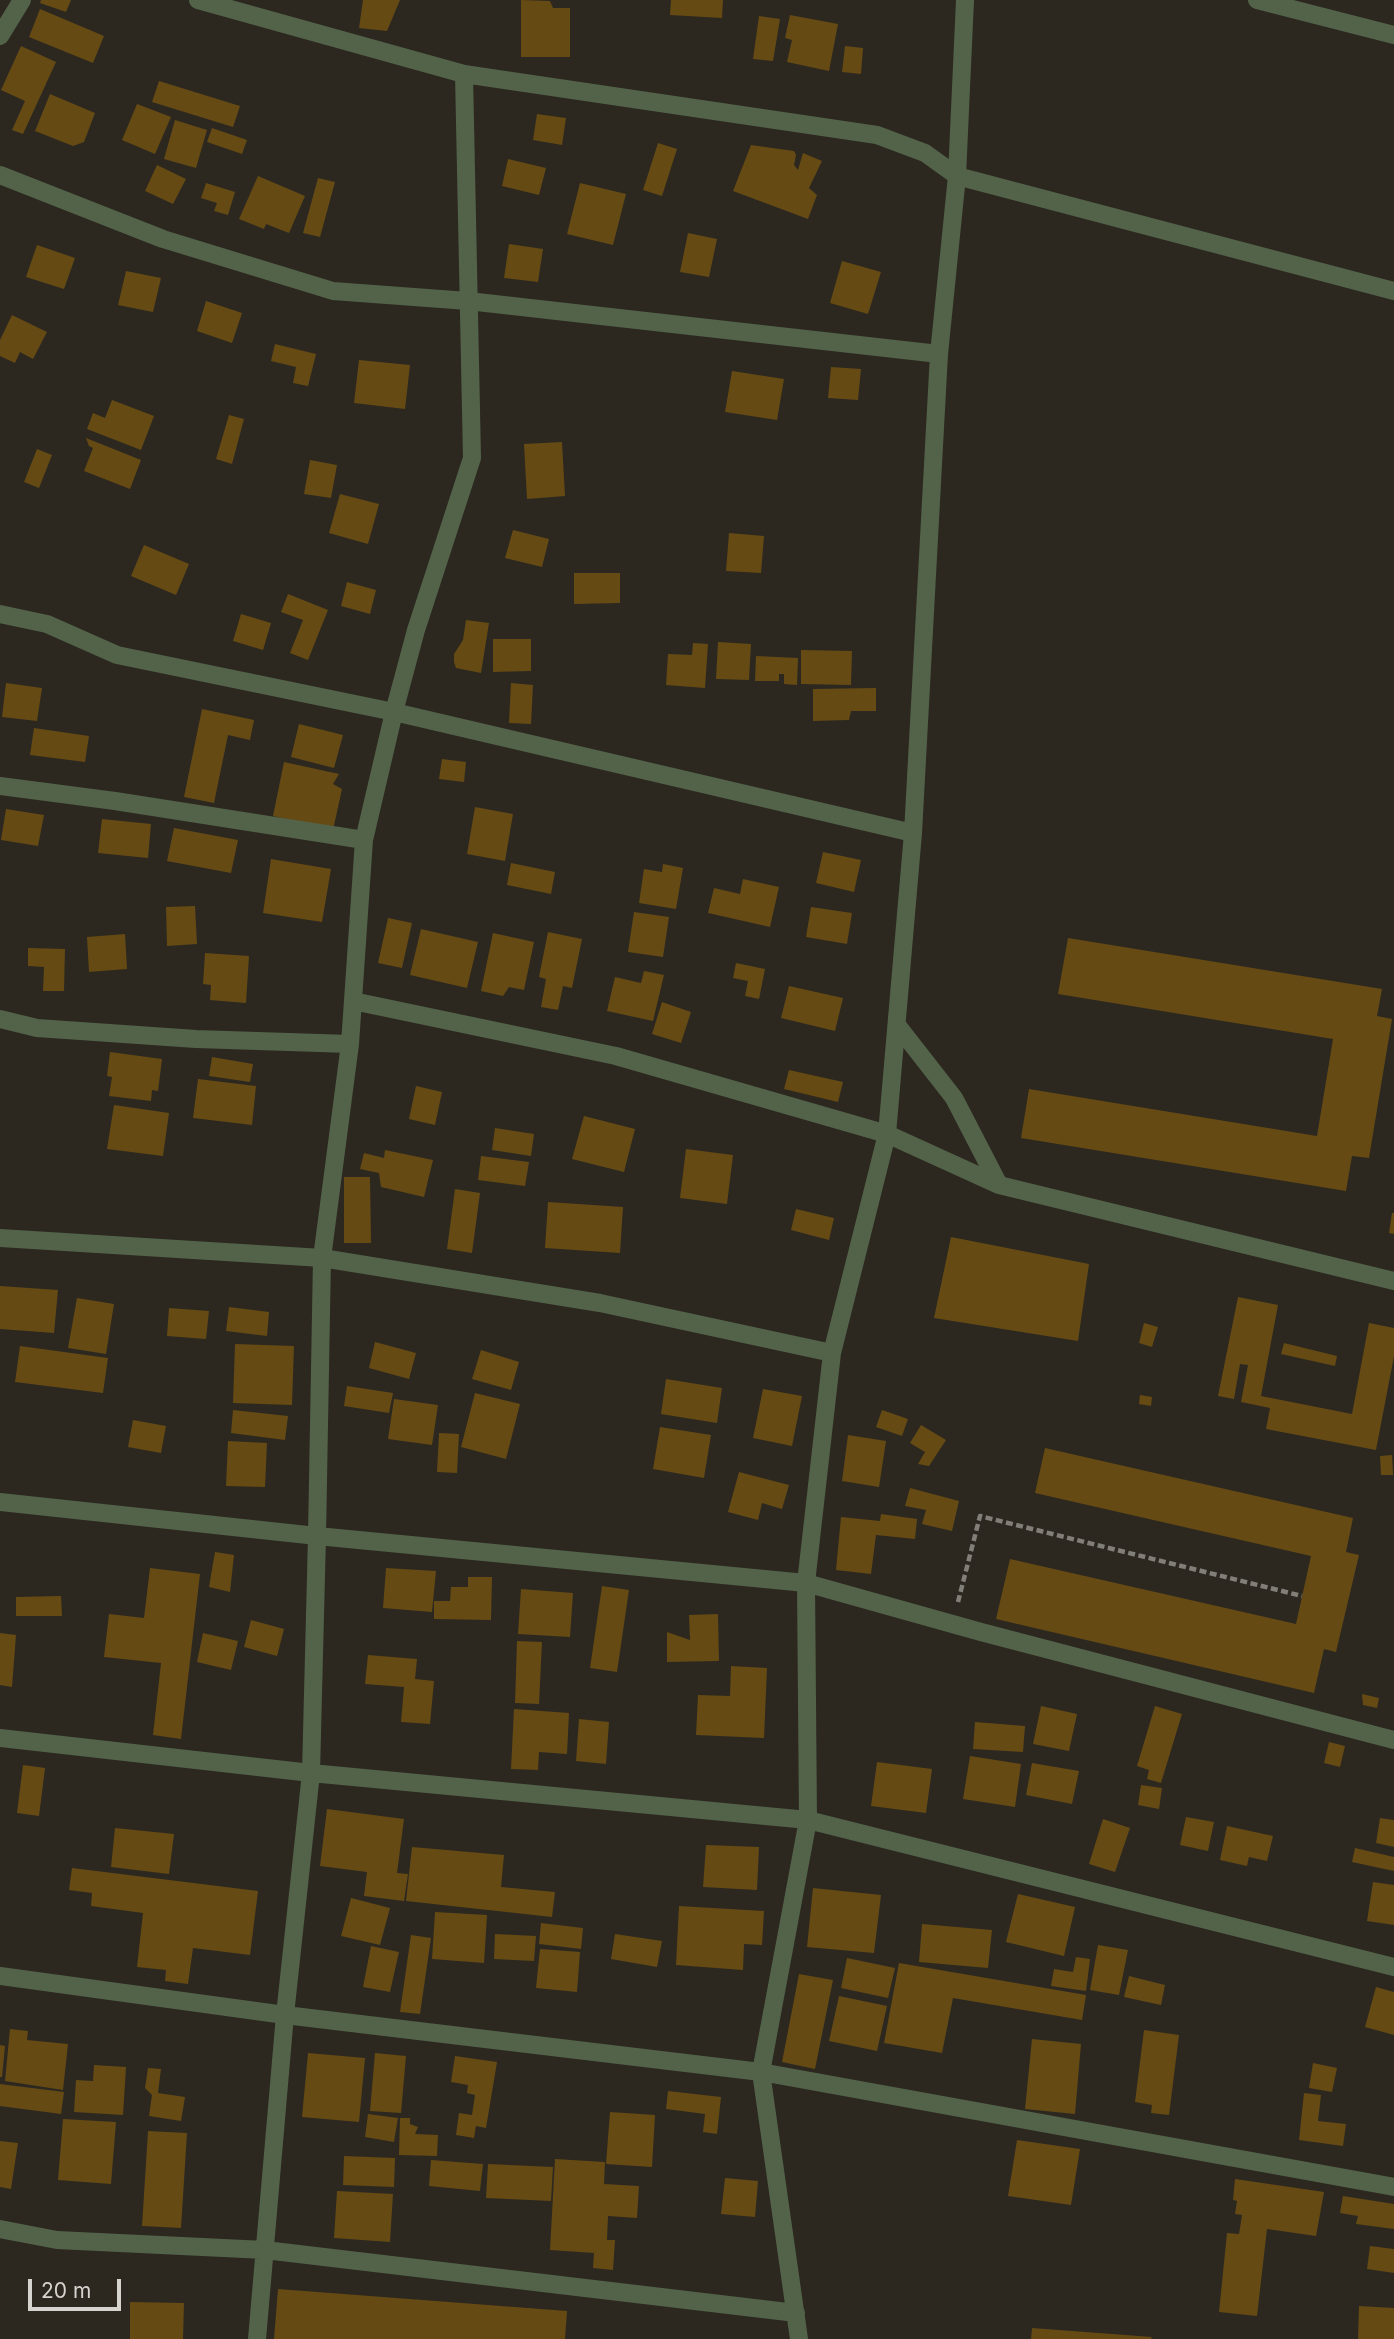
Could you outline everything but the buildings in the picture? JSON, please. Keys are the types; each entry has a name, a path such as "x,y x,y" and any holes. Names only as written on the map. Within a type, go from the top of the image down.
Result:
{"street":[{"path":"0,36 22,0"},
{"path":"198,0 464,74 877,135 925,153 957,176 1394,291"},
{"path":"799,2339 761,2072 808,1820 806,1583 832,1353 887,1135 913,833 939,354 957,176 965,0"},
{"path":"1257,0 1394,35"},
{"path":"257,2339 285,2015 311,1773 322,1258 350,1044 364,840 416,630 472,458 464,74"},
{"path":"0,175 163,239 332,290 468,301 939,354"},
{"path":"0,614 47,624 117,655 394,712 913,833"},
{"path":"0,786 364,840"},
{"path":"353,1001 616,1056 887,1135 999,1185 1394,1281"},
{"path":"0,1019 37,1028 196,1039 350,1044"},
{"path":"897,1025 954,1098 999,1185"},
{"path":"0,1238 322,1258 600,1303 832,1353"},
{"path":"0,1502 317,1536 806,1583 1394,1740"},
{"path":"0,1738 311,1773 808,1820 1394,1967"},
{"path":"0,1976 285,2015 761,2072 1394,2187"},
{"path":"0,2229 57,2240 265,2250 796,2313"}],"path":[{"path":"952,1623 980,1516 1302,1596"}]}
